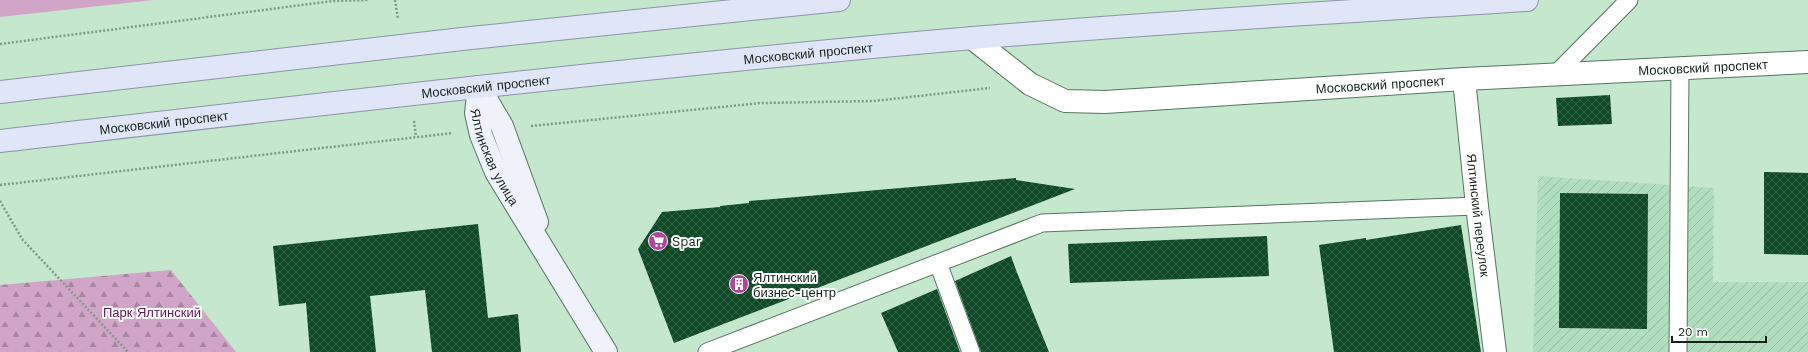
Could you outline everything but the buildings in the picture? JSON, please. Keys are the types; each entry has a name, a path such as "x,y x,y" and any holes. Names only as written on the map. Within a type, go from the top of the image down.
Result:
{"main road":[{"path":"0,92 775,3 839,0"},
{"name":"Московский проспект","path":"0,141 479,87 972,38 1133,25 1527,0"}],"street":[{"name":"Московский проспект","path":"972,38 1030,84 1065,101 1105,102 1464,79 1680,67 1808,62"},
{"name":"Ялтинский переулок","path":"1464,79 1477,206 1495,352"},
{"name":"Ялтинская улица","path":"479,87 502,126 551,263 606,352"}],"lane":[{"path":"1556,74 1629,0"},
{"path":"1678,352 1680,67"},
{"path":"707,352 1042,223 1477,206"},
{"path":"938,263 972,352"}],"path":[{"path":"0,44 333,1 368,0"},
{"path":"0,201 22,239 128,352"}],"shaded area":[{"path":"1538,176 1714,188 1713,282 1808,282 1808,352 1533,352"}],"green space":[{"path":"0,0 153,0 0,17"},
{"name":"Парк Ялтинский","path":"171,270 236,352 0,352 0,285"}],"place":[{"name":"Spar","path":"658,241"},
{"name":"Ялтинский бизнес-центр","path":"739,284"}]}
